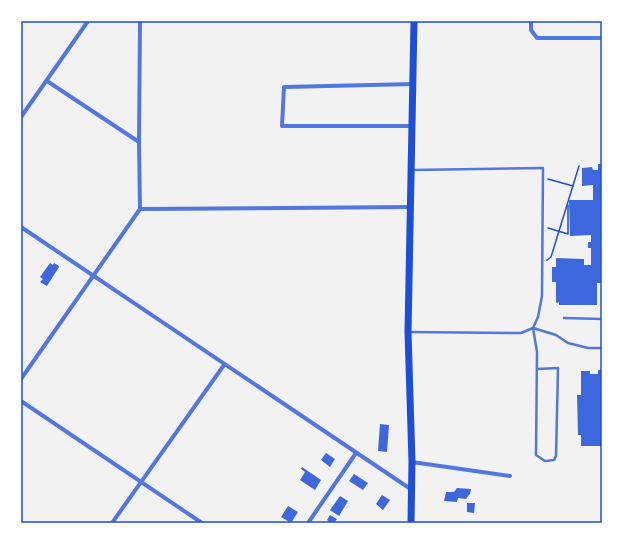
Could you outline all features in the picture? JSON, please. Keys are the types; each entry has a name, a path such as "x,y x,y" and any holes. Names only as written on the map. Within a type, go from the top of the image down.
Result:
{"main road":[{"path":"411,523 412,462 408,332 414,84 414,21"}],"street":[{"path":"21,117 88,21"},
{"path":"21,379 140,209 140,21"},
{"path":"531,21 531,30 537,38 602,38"},
{"path":"47,80 139,142"},
{"path":"413,126 282,126 282,107 284,87 414,84"},
{"path":"140,209 411,207"},
{"path":"21,227 224,365 412,490"},
{"path":"112,523 142,483 224,365"},
{"path":"21,401 202,523"},
{"path":"308,523 356,453"},
{"path":"412,462 510,476"}],"lane":[{"path":"412,170 543,168 542,296 538,317 533,328 537,352 536,368 536,455 545,462 554,460 556,456 558,368 536,368"},
{"path":"564,318 602,319"},
{"path":"408,332 521,333 533,328 556,335 568,343 588,348 602,348"}],"path":[{"path":"543,265 551,257 579,166"},
{"path":"543,178 573,186"},
{"path":"543,227 568,234 568,203"}],"building":[{"path":"598,164 602,164 602,283 597,283 597,305 559,305 559,302 556,303 556,282 552,282 552,267 556,267 556,258 584,259 584,265 591,265 591,248 588,248 588,242 591,242 591,235 570,236 569,200 593,200 593,185 582,186 582,168 592,167 593,170 598,170"},
{"path":"50,263 53,265 54,263 59,267 47,286 40,282 43,279 40,277"},
{"path":"598,370 602,370 602,446 581,446 581,435 578,435 577,395 581,395 581,371 590,371 590,374 598,374"},
{"path":"380,424 389,425 387,452 378,451"},
{"path":"326,453 335,459 330,467 321,460"},
{"path":"302,467 321,480 315,490 300,480 305,472 301,469"},
{"path":"354,474 368,483 363,490 349,481"},
{"path":"457,488 471,489 470,494 466,499 458,498 457,502 444,501 446,492 454,492"},
{"path":"382,495 390,500 383,510 376,504"},
{"path":"340,496 348,501 339,516 330,510"},
{"path":"467,503 475,503 474,513 467,512"},
{"path":"288,506 298,512 291,523 281,517"},
{"path":"330,515 337,519 334,523 327,520"}]}
